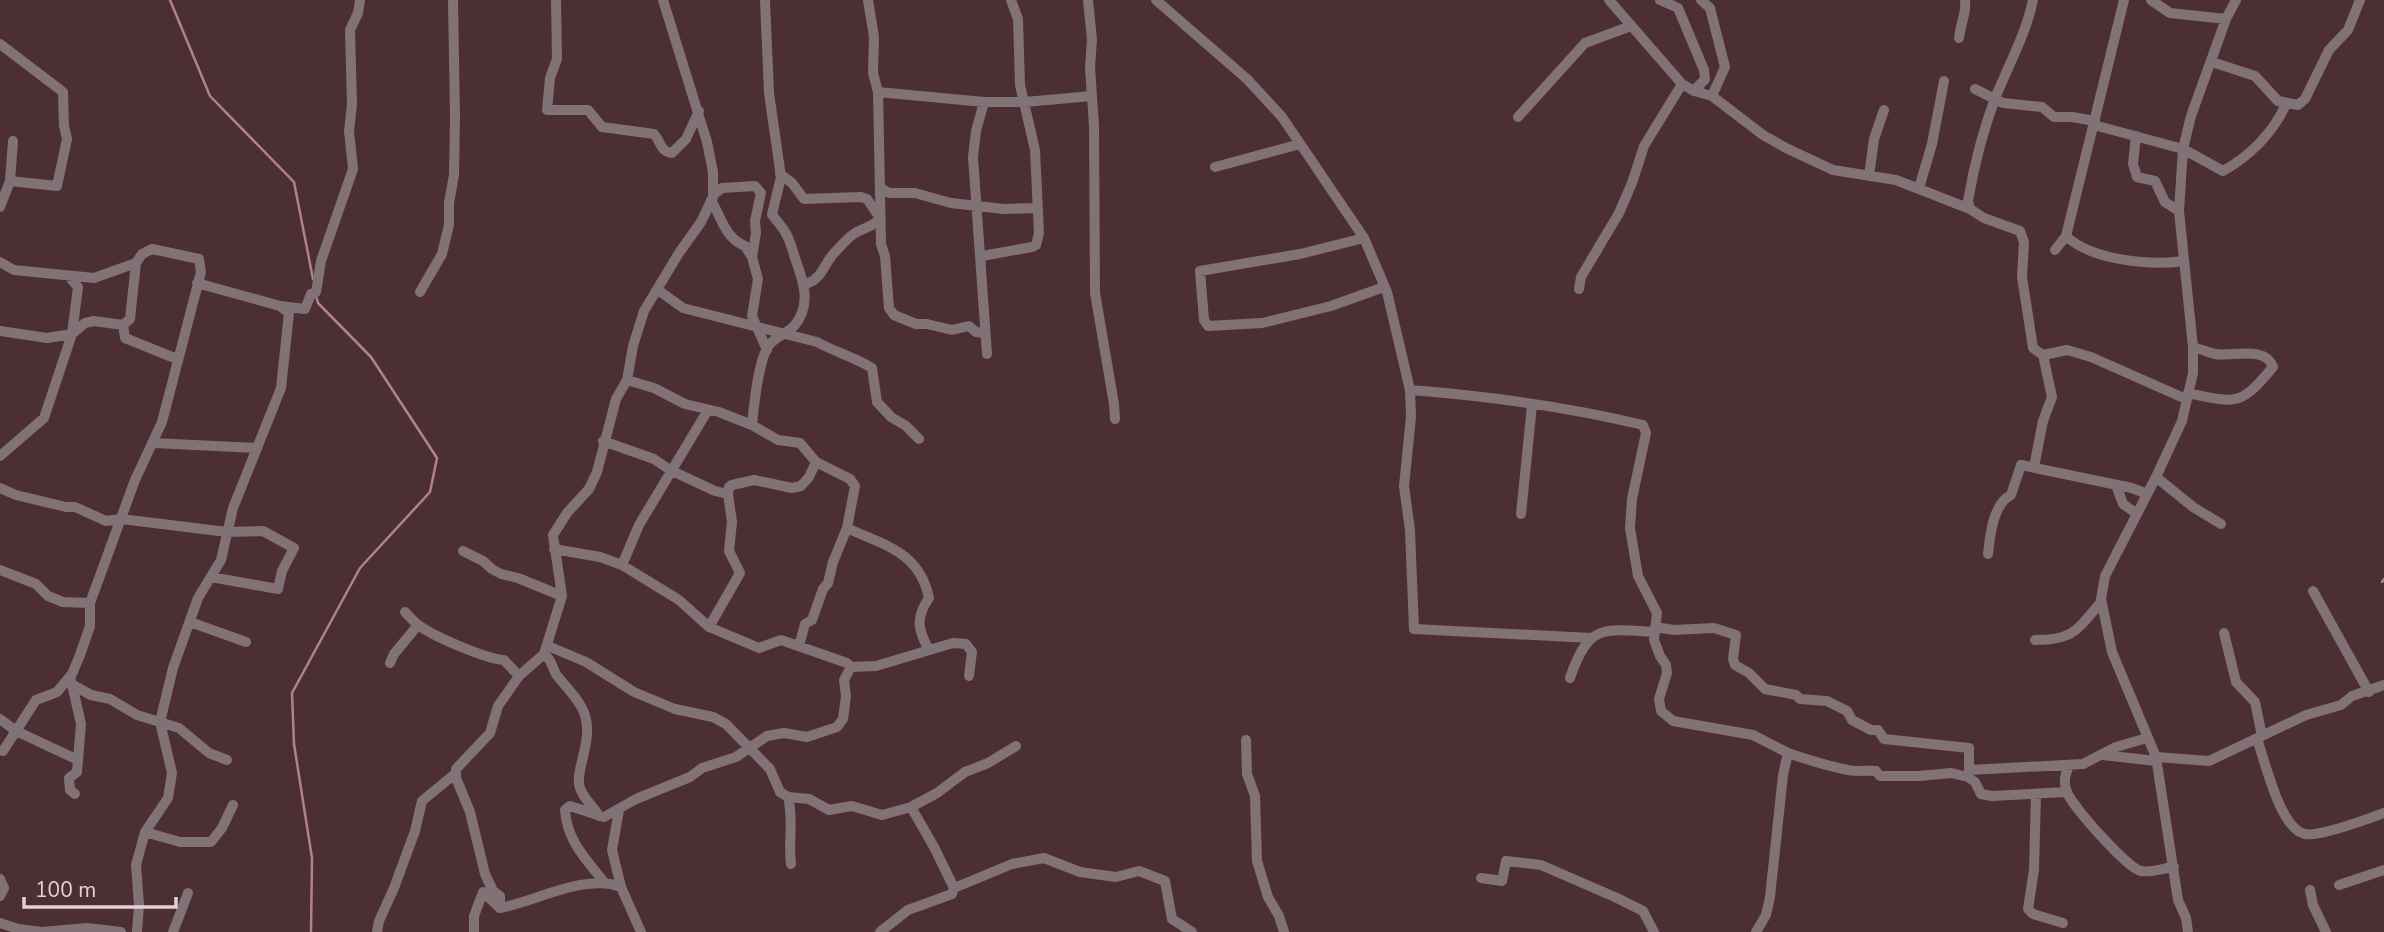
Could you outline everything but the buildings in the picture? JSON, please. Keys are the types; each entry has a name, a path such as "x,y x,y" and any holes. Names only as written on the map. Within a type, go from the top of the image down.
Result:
{"street":[{"path":"197,283 280,306 305,309 311,294 316,292 321,261 353,169 349,131 352,104 350,30 358,13 360,0"},
{"path":"420,292 442,254 449,225 449,203 454,174 453,0"},
{"path":"556,0 556,59 550,78 547,110 588,110 602,127 654,134 658,138 659,146 672,153 686,139 699,111"},
{"path":"663,0 699,111 713,172 712,198 729,235 736,243 745,246 752,257 758,279 752,316 767,351"},
{"path":"752,257 759,222 772,210 781,184 769,93 765,0"},
{"path":"868,0 874,37 873,73 878,92 880,218 889,308 894,315 916,324 952,330 969,326 976,332 984,333"},
{"path":"982,256 1036,245 1039,233 1035,150 1020,85 1018,19 1011,0"},
{"path":"1088,0 1092,40 1090,66 1095,293 1115,419"},
{"path":"1156,0 1247,79 1282,117 1364,238 1384,287 1400,341 1410,390 1404,486 1410,530 1413,628 1591,638"},
{"path":"1609,0 1682,84 1712,96 1763,135 1786,148 1833,170 1896,180 1919,188 1970,209 1984,218 2020,231 2024,242 2022,277 2033,348 2043,355 2052,397 2043,421 2034,467"},
{"path":"1660,0 1678,8 1704,70 1705,79 1694,91"},
{"path":"1678,8 1695,0"},
{"path":"1701,0 1710,8 1726,67 1712,96"},
{"path":"1959,38 1966,8 1965,0"},
{"path":"1970,209 1968,201 1972,176 1995,98 2021,41 2033,0"},
{"path":"2054,250 2066,236 2124,0"},
{"path":"2151,0 2170,13 2226,19"},
{"path":"2188,932 2186,918 2178,900 2156,759 2112,652 2101,602 2105,576 2182,421 2193,373 2193,347 2179,211 2183,149 2191,116 2226,19 2236,0"},
{"path":"2212,62 2255,76 2278,101 2298,105 2305,99 2329,50 2348,30 2360,0"},
{"path":"1518,117 1585,43 1631,26"},
{"path":"0,44 64,92 64,126 67,139 57,186 10,181"},
{"path":"1704,70 1722,55"},
{"path":"1919,188 1932,144 1944,81"},
{"path":"1579,289 1581,277 1619,213 1644,146 1682,84"},
{"path":"1975,89 2003,103 2042,107 2054,117 2072,117 2183,149 2224,171 2271,131 2278,123 2286,104"},
{"path":"878,92 984,102 1024,102 1092,96"},
{"path":"984,102 976,131 973,157 987,354"},
{"path":"1870,176 1874,139 1884,110"},
{"path":"2136,136 2133,164 2137,177 2155,181 2165,202 2179,211"},
{"path":"0,207 10,181 13,141"},
{"path":"1215,167 1300,144"},
{"path":"780,174 792,183 804,199 860,197 867,199 880,218"},
{"path":"500,908 500,896 493,891 485,874 456,769 485,741 498,706 519,676 546,650 562,596 553,535 558,525 589,489 597,472 603,441 617,399 627,380 633,346 644,311 701,222 712,198 722,188 759,188 761,193 755,221 756,233"},
{"path":"881,188 889,193 915,193 951,203 1004,209 1036,208"},
{"path":"752,425 759,377 770,343 796,324 806,296 785,231 775,220 772,210"},
{"path":"804,284 822,272 827,260 851,236 876,224 880,218"},
{"path":"2066,236 2087,251 2159,264 2183,261"},
{"path":"1364,238 1300,254 1200,271 1204,320 1208,326 1262,323 1331,306 1384,287"},
{"path":"0,262 14,270 70,278 94,278 135,263 142,254 152,249 199,259 201,272 162,422 135,480 90,603 90,626 71,679 57,692 36,700 3,751"},
{"path":"123,325 130,318 135,263"},
{"path":"0,456 44,418 72,334 78,287 70,278"},
{"path":"658,290 683,308 817,342 830,350 856,358 872,368 877,402 919,439"},
{"path":"137,932 139,905 136,865 145,832 168,798 173,773 160,722 173,668 198,598 221,560 233,508 281,388 289,313 280,306"},
{"path":"0,331 47,338 72,334 85,323 94,321 123,325"},
{"path":"123,325 125,338 177,359"},
{"path":"2043,355 2067,350 2187,396 2221,400 2239,400 2273,367 2264,355 2215,354 2193,347"},
{"path":"627,380 654,388 685,404 752,425 778,440 800,443 816,462 850,479 855,486 846,528 828,583 823,589 812,620 805,624 799,646"},
{"path":"1410,390 1461,394 1643,425 1646,433 1632,499 1630,528 1639,576 1657,613 1654,640 1666,665 1667,673 1660,699 1661,711 1673,722 1753,735 1788,753 1830,768 1876,771 1880,776 1951,773 1968,777 1975,782 1981,794 1992,796 2067,792"},
{"path":"1521,514 1532,405"},
{"path":"622,565 639,525 708,410"},
{"path":"603,441 654,459 670,470 715,491 728,494"},
{"path":"153,443 256,448"},
{"path":"709,627 740,573 729,551 732,522 729,487 754,480 792,488 801,486 816,462"},
{"path":"1988,554 1997,511 2005,498 2011,495 2021,464 2147,494"},
{"path":"2156,477 2193,507 2221,524"},
{"path":"2116,485 2123,504 2137,514"},
{"path":"0,488 66,508 75,507 106,520 121,519 227,532 262,531 293,548 282,571 278,589 211,577"},
{"path":"846,528 907,556 917,566 926,584 929,598 922,608 919,624 920,634 929,650"},
{"path":"554,549 600,557 622,565 679,600 709,627 759,648 780,640 847,663 851,667 876,666 953,643 966,643 972,652 969,676"},
{"path":"463,551 501,574 562,596"},
{"path":"1,570 36,584 48,596 63,602 90,603"},
{"path":"2313,592 2369,692"},
{"path":"2035,640 2060,639 2073,634 2101,602"},
{"path":"405,612 418,625 463,647 495,660 504,660 519,676"},
{"path":"190,622 246,642"},
{"path":"390,663 394,654 418,625"},
{"path":"1570,678 1577,659 1593,635 1609,629 1714,628 1736,635 1732,659 1735,665 1749,673 1765,689 1796,695 1800,699 1827,701 1847,711 1852,720 1865,728 1878,730 1884,739 1969,748 1969,769 2083,764 2147,738"},
{"path":"2224,633 2236,682 2255,702 2260,737 2281,810 2298,832 2307,835 2319,833 2383,817"},
{"path":"546,650 586,662 634,692 675,709 713,717 733,729 770,769 780,792 788,797 809,799 829,810 852,806 882,815 911,807 937,793 965,772 988,763 1016,746"},
{"path":"546,650 555,673 575,696 588,717 588,738 579,774 579,788 599,816"},
{"path":"604,882 574,846 565,821 565,810 570,806 604,817 636,799 690,777 702,768 736,757 767,736 784,733 807,737 837,727 843,719 844,680 851,667"},
{"path":"71,679 91,695 110,699 137,715 179,728 209,753 228,760"},
{"path":"71,679 80,724 77,772 69,778 70,790 75,794"},
{"path":"2100,755 2209,761 2306,715 2341,705 2352,696 2384,685"},
{"path":"0,719 16,731 78,760"},
{"path":"736,757 740,738"},
{"path":"1246,740 1247,774 1255,796 1257,861 1268,897 1279,916 1284,932"},
{"path":"1755,931 1766,915 1770,897 1783,775 1788,753"},
{"path":"2069,766 2064,777 2067,792 2087,822 2096,828 2113,850 2119,852 2132,867 2141,872 2174,867"},
{"path":"377,932 415,831 422,801 456,773"},
{"path":"2036,794 2034,870 2028,909 2033,914 2063,923"},
{"path":"788,797 791,808 788,842 790,864"},
{"path":"145,832 180,842 211,842 222,828 233,805"},
{"path":"880,932 908,911 952,894 954,888 911,807"},
{"path":"619,810 612,850 621,887 641,932"},
{"path":"954,888 1012,864 1044,858 1080,872 1116,877 1139,871 1165,881 1172,919 1192,932"},
{"path":"1481,878 1502,881 1506,860 1541,865 1643,911 1654,932"},
{"path":"584,883 589,869 588,862"},
{"path":"2339,885 2384,870"},
{"path":"0,878 4,888 0,896"},
{"path":"500,908 584,883 604,882 621,887"},
{"path":"2310,890 2326,932"},
{"path":"474,932 474,916 483,892 500,908"},
{"path":"172,931 188,893"},
{"path":"0,923 18,930 42,932 87,928 121,932"}],"waterway":[{"path":"170,0 210,96 294,182 313,279"},
{"path":"311,932 312,858 294,744 292,693 360,568 430,492 437,458 371,357 318,303 316,296"}]}
